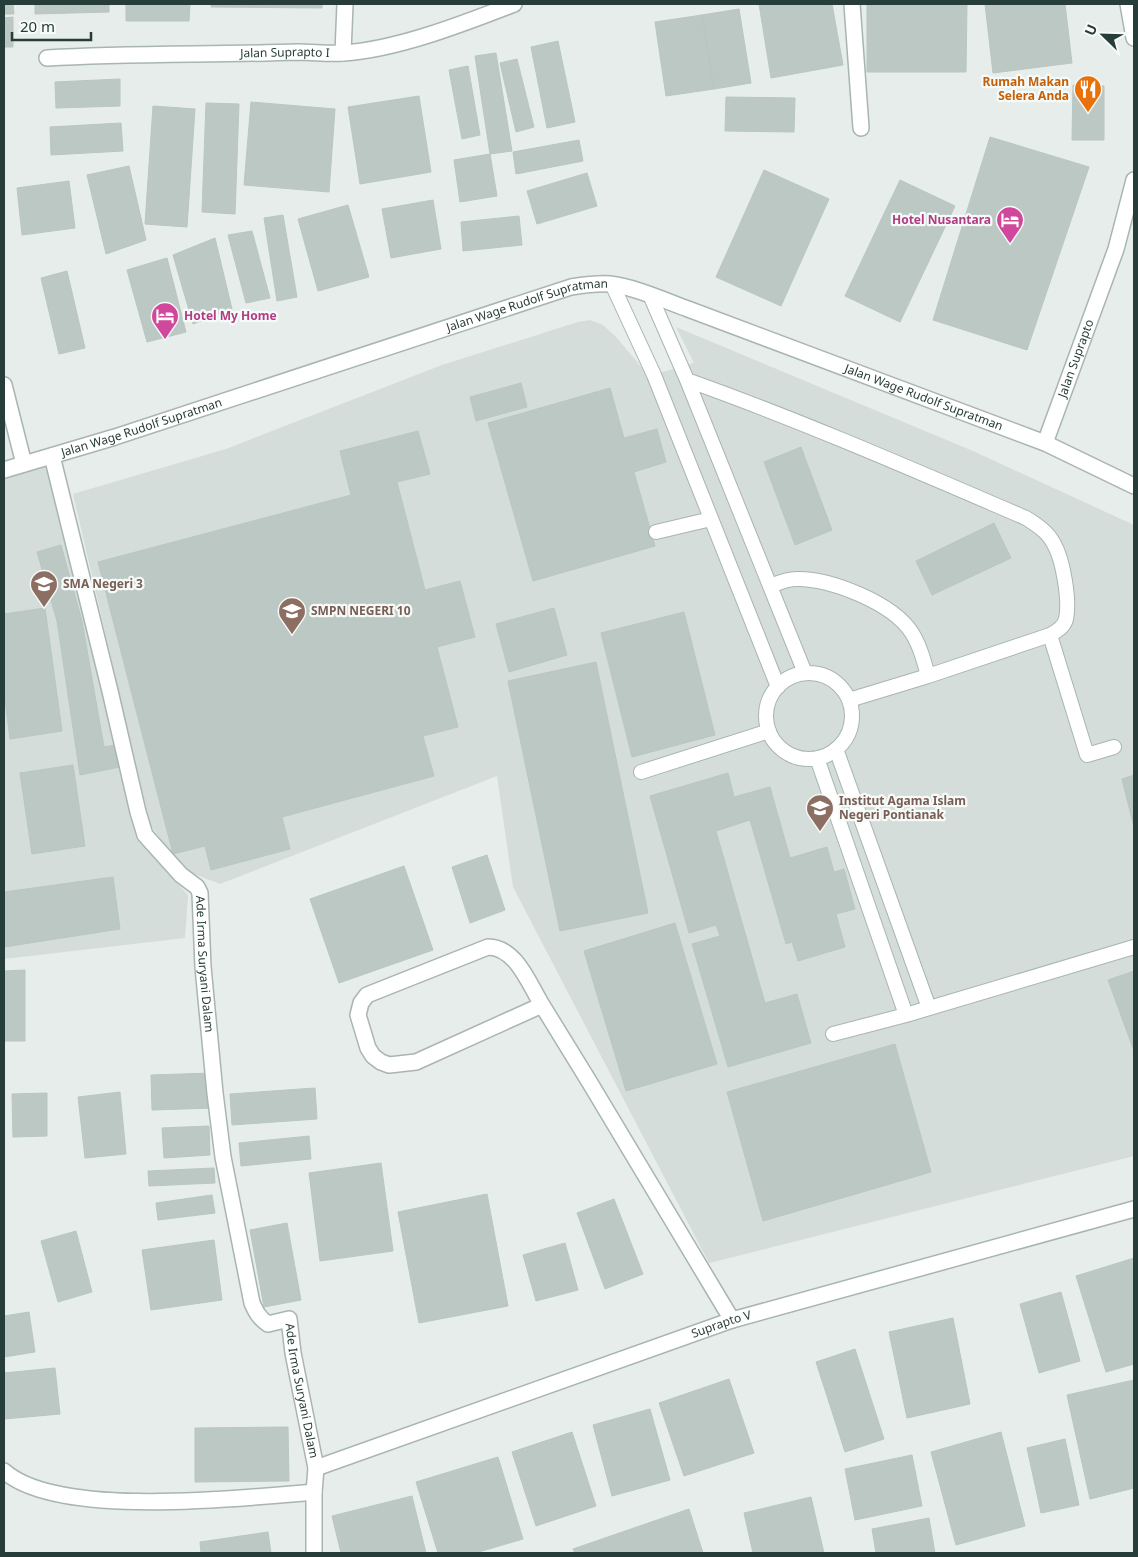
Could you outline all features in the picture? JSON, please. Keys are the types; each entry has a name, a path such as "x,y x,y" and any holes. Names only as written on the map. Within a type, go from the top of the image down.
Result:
{"street":[{"path":"343,54 345,4"},
{"name":"Jalan Suprapto I","path":"48,58 100,55 300,52 343,54 411,40 514,4"},
{"path":"852,4 861,128"},
{"path":"1128,4 1134,38"},
{"name":"Jalan Suprapto","path":"1045,443 1116,249 1134,180"},
{"name":"Jalan Wage Rudolf Supratman","path":"4,470 114,437 571,287 592,284 612,284 650,295 1045,443"},
{"path":"4,385 24,464"},
{"path":"1045,443 1134,486"},
{"name":"Ade Irma Suryani Dalam","path":"52,456 145,835 181,875 197,887 200,893 203,967 216,1102 223,1157 252,1303 256,1313 268,1324 289,1319 293,1354 316,1468"},
{"path":"542,1005 416,1062 398,1065 389,1065 373,1056 368,1048 358,1015 361,1002 367,995 488,947 502,949 513,956 732,1320"},
{"name":"Suprapto V","path":"316,1468 732,1320 1134,1209"},
{"path":"314,1553 316,1468"},
{"path":"4,1472 21,1484 33,1488 57,1494 104,1500 241,1498 314,1492"}],"lane":[{"path":"612,284 654,375 778,687"},
{"path":"650,295 687,380 805,673"},
{"path":"687,380 866,449 1026,518 1038,525 1054,543 1065,575 1066,620 1060,629 1050,635 928,676 848,700"},
{"path":"656,532 711,519"},
{"path":"770,586 793,578 813,579 839,586 869,598 896,616 911,632 921,652 928,676"},
{"path":"1050,635 1087,755 1114,747"},
{"path":"805,673 814,673 831,679 838,685 848,700 851,715 849,730 836,749 827,755 817,758 797,757 788,753 777,744 769,731 766,713 768,703 778,687 790,678 805,673"},
{"path":"641,772 769,731"},
{"path":"836,749 929,1008"},
{"path":"817,758 906,1015"},
{"path":"834,1034 906,1015 1134,947"}],"shaded area":[{"name":"Institut Agama Islam Negeri Pontianak","path":"590,320 603,325 616,337 649,376 694,363 676,327 973,451 1134,525 1134,1156 709,1263 513,887 497,776 220,884 184,870 150,825 73,494 226,449 442,365 578,322"},
{"name":"SMA Negeri 3","path":"49,465 116,737 138,841 188,895 185,938 4,959 4,479"}],"building":[{"path":"4,4 13,4 14,14 4,14"},
{"path":"35,4 109,4 109,12 35,14"},
{"path":"126,4 190,4 189,21 126,21"},
{"path":"211,4 322,4 322,8 211,7"},
{"path":"759,4 832,4 843,65 771,78"},
{"path":"867,4 967,4 966,72 867,72"},
{"path":"985,4 1065,4 1072,63 993,73"},
{"path":"739,9 751,83 714,89 702,15"},
{"path":"702,15 714,89 666,96 655,22"},
{"path":"13,17 13,47 4,47 4,18"},
{"path":"558,41 575,122 547,128 531,47"},
{"path":"496,53 512,151 490,154 475,56"},
{"path":"517,59 534,127 516,132 500,63"},
{"path":"468,66 480,135 462,139 449,70"},
{"path":"120,79 120,106 56,108 55,82"},
{"name":"Rumah Makan Selera Anda","path":"1073,85 1104,86 1104,140 1072,140"},
{"path":"419,96 431,172 360,184 348,107"},
{"path":"726,97 795,98 794,132 725,131"},
{"path":"251,102 335,109 329,192 244,185"},
{"path":"206,103 239,104 235,214 202,212"},
{"path":"153,106 195,109 187,227 145,224"},
{"path":"121,123 123,151 51,155 50,127"},
{"name":"Hotel Nusantara","path":"990,137 1089,167 1027,350 933,320"},
{"path":"579,140 583,161 516,174 513,152"},
{"path":"490,154 497,196 460,202 454,160"},
{"path":"129,166 146,240 106,254 87,175"},
{"path":"764,170 829,199 781,306 716,277"},
{"path":"587,173 597,206 537,224 527,191"},
{"path":"900,180 955,206 900,322 845,296"},
{"path":"69,181 75,228 22,235 17,188"},
{"path":"433,200 441,249 391,258 382,209"},
{"path":"348,205 369,277 318,291 298,219"},
{"path":"283,215 297,297 277,301 264,218"},
{"path":"519,216 522,245 463,251 461,222"},
{"path":"252,231 270,298 246,303 228,235"},
{"path":"215,238 232,309 193,324 173,255"},
{"name":"Hotel My Home","path":"167,258 186,332 147,342 127,270"},
{"path":"67,271 85,348 59,354 41,278"},
{"path":"521,383 527,407 476,421 470,397"},
{"path":"610,388 624,438 657,429 666,462 634,472 655,546 533,581 488,423"},
{"name":"SMPN NEGERI 10","path":"418,431 430,474 397,482 425,590 460,581 475,637 437,647 458,727 423,736 434,776 282,817 290,849 211,870 205,846 173,854 98,562 351,495 340,451"},
{"path":"801,447 832,530 795,545 764,462"},
{"path":"994,523 1011,558 932,595 916,561"},
{"path":"61,545 82,621 104,747 116,745 120,767 80,775 57,621 37,552"},
{"path":"45,608 62,731 10,739 4,692 4,614"},
{"path":"554,608 567,655 509,672 496,624"},
{"path":"684,612 715,735 632,757 601,633"},
{"path":"596,662 648,913 560,931 508,681"},
{"path":"73,765 85,846 32,854 20,773"},
{"path":"728,773 734,797 770,787 790,858 827,847 834,872 844,869 855,909 836,914 845,947 798,961 792,942 786,944 750,820 716,831 765,1003 797,994 811,1043 728,1067 692,944 720,936 716,925 689,933 650,796"},
{"path":"1134,775 1134,827 1122,779"},
{"path":"487,855 505,910 470,923 452,867"},
{"path":"404,866 433,950 339,983 310,899"},
{"path":"113,877 120,929 4,947 4,892"},
{"path":"675,923 717,1064 626,1091 584,951"},
{"path":"25,970 25,1041 4,1041 4,971"},
{"path":"1134,971 1134,1051 1108,980"},
{"path":"895,1044 931,1172 763,1221 727,1092"},
{"path":"213,1073 214,1108 152,1110 151,1075"},
{"path":"315,1088 317,1119 232,1125 230,1094"},
{"path":"120,1092 126,1154 85,1158 78,1097"},
{"path":"47,1093 47,1136 13,1137 12,1094"},
{"path":"209,1126 210,1155 164,1158 162,1128"},
{"path":"309,1136 311,1159 241,1166 239,1143"},
{"path":"381,1163 393,1251 320,1261 309,1173"},
{"path":"214,1168 215,1183 149,1186 148,1171"},
{"path":"487,1194 508,1306 419,1323 398,1212"},
{"path":"212,1195 215,1213 158,1220 156,1203"},
{"path":"614,1199 643,1274 605,1289 577,1213"},
{"path":"287,1223 301,1300 264,1307 250,1230"},
{"path":"76,1231 92,1292 58,1302 41,1241"},
{"path":"214,1240 222,1300 151,1310 142,1250"},
{"path":"565,1243 578,1290 536,1301 523,1255"},
{"path":"1134,1258 1134,1364 1106,1372 1076,1276"},
{"path":"1061,1292 1080,1361 1039,1373 1020,1304"},
{"path":"29,1312 35,1352 4,1357 4,1316"},
{"path":"953,1318 970,1404 907,1418 889,1332"},
{"path":"855,1349 884,1439 845,1452 816,1362"},
{"path":"55,1368 60,1414 4,1419 4,1373"},
{"path":"729,1379 754,1453 684,1476 659,1403"},
{"path":"1134,1380 1134,1488 1090,1499 1067,1395"},
{"path":"650,1409 670,1480 612,1496 593,1425"},
{"path":"288,1427 289,1481 195,1482 195,1428"},
{"path":"572,1432 596,1506 536,1526 512,1452"},
{"path":"1001,1432 1025,1526 956,1545 931,1452"},
{"path":"1065,1439 1079,1505 1041,1513 1027,1448"},
{"path":"912,1455 922,1506 855,1520 845,1469"},
{"path":"498,1457 523,1539 475,1553 438,1553 416,1482"},
{"path":"412,1496 426,1553 341,1553 332,1516"},
{"path":"811,1497 824,1553 753,1553 744,1513"},
{"path":"689,1509 703,1553 575,1553 573,1549"},
{"path":"929,1518 935,1553 876,1553 872,1529"},
{"path":"268,1532 271,1553 201,1553 200,1542"}],"place":[{"name":"Rumah Makan Selera Anda","path":"1088,113"},
{"name":"Hotel Nusantara","path":"1010,244"},
{"name":"Hotel My Home","path":"165,340"},
{"name":"SMA Negeri 3","path":"44,608"},
{"name":"SMPN NEGERI 10","path":"292,635"},
{"name":"Institut Agama Islam Negeri Pontianak","path":"820,832"}]}
